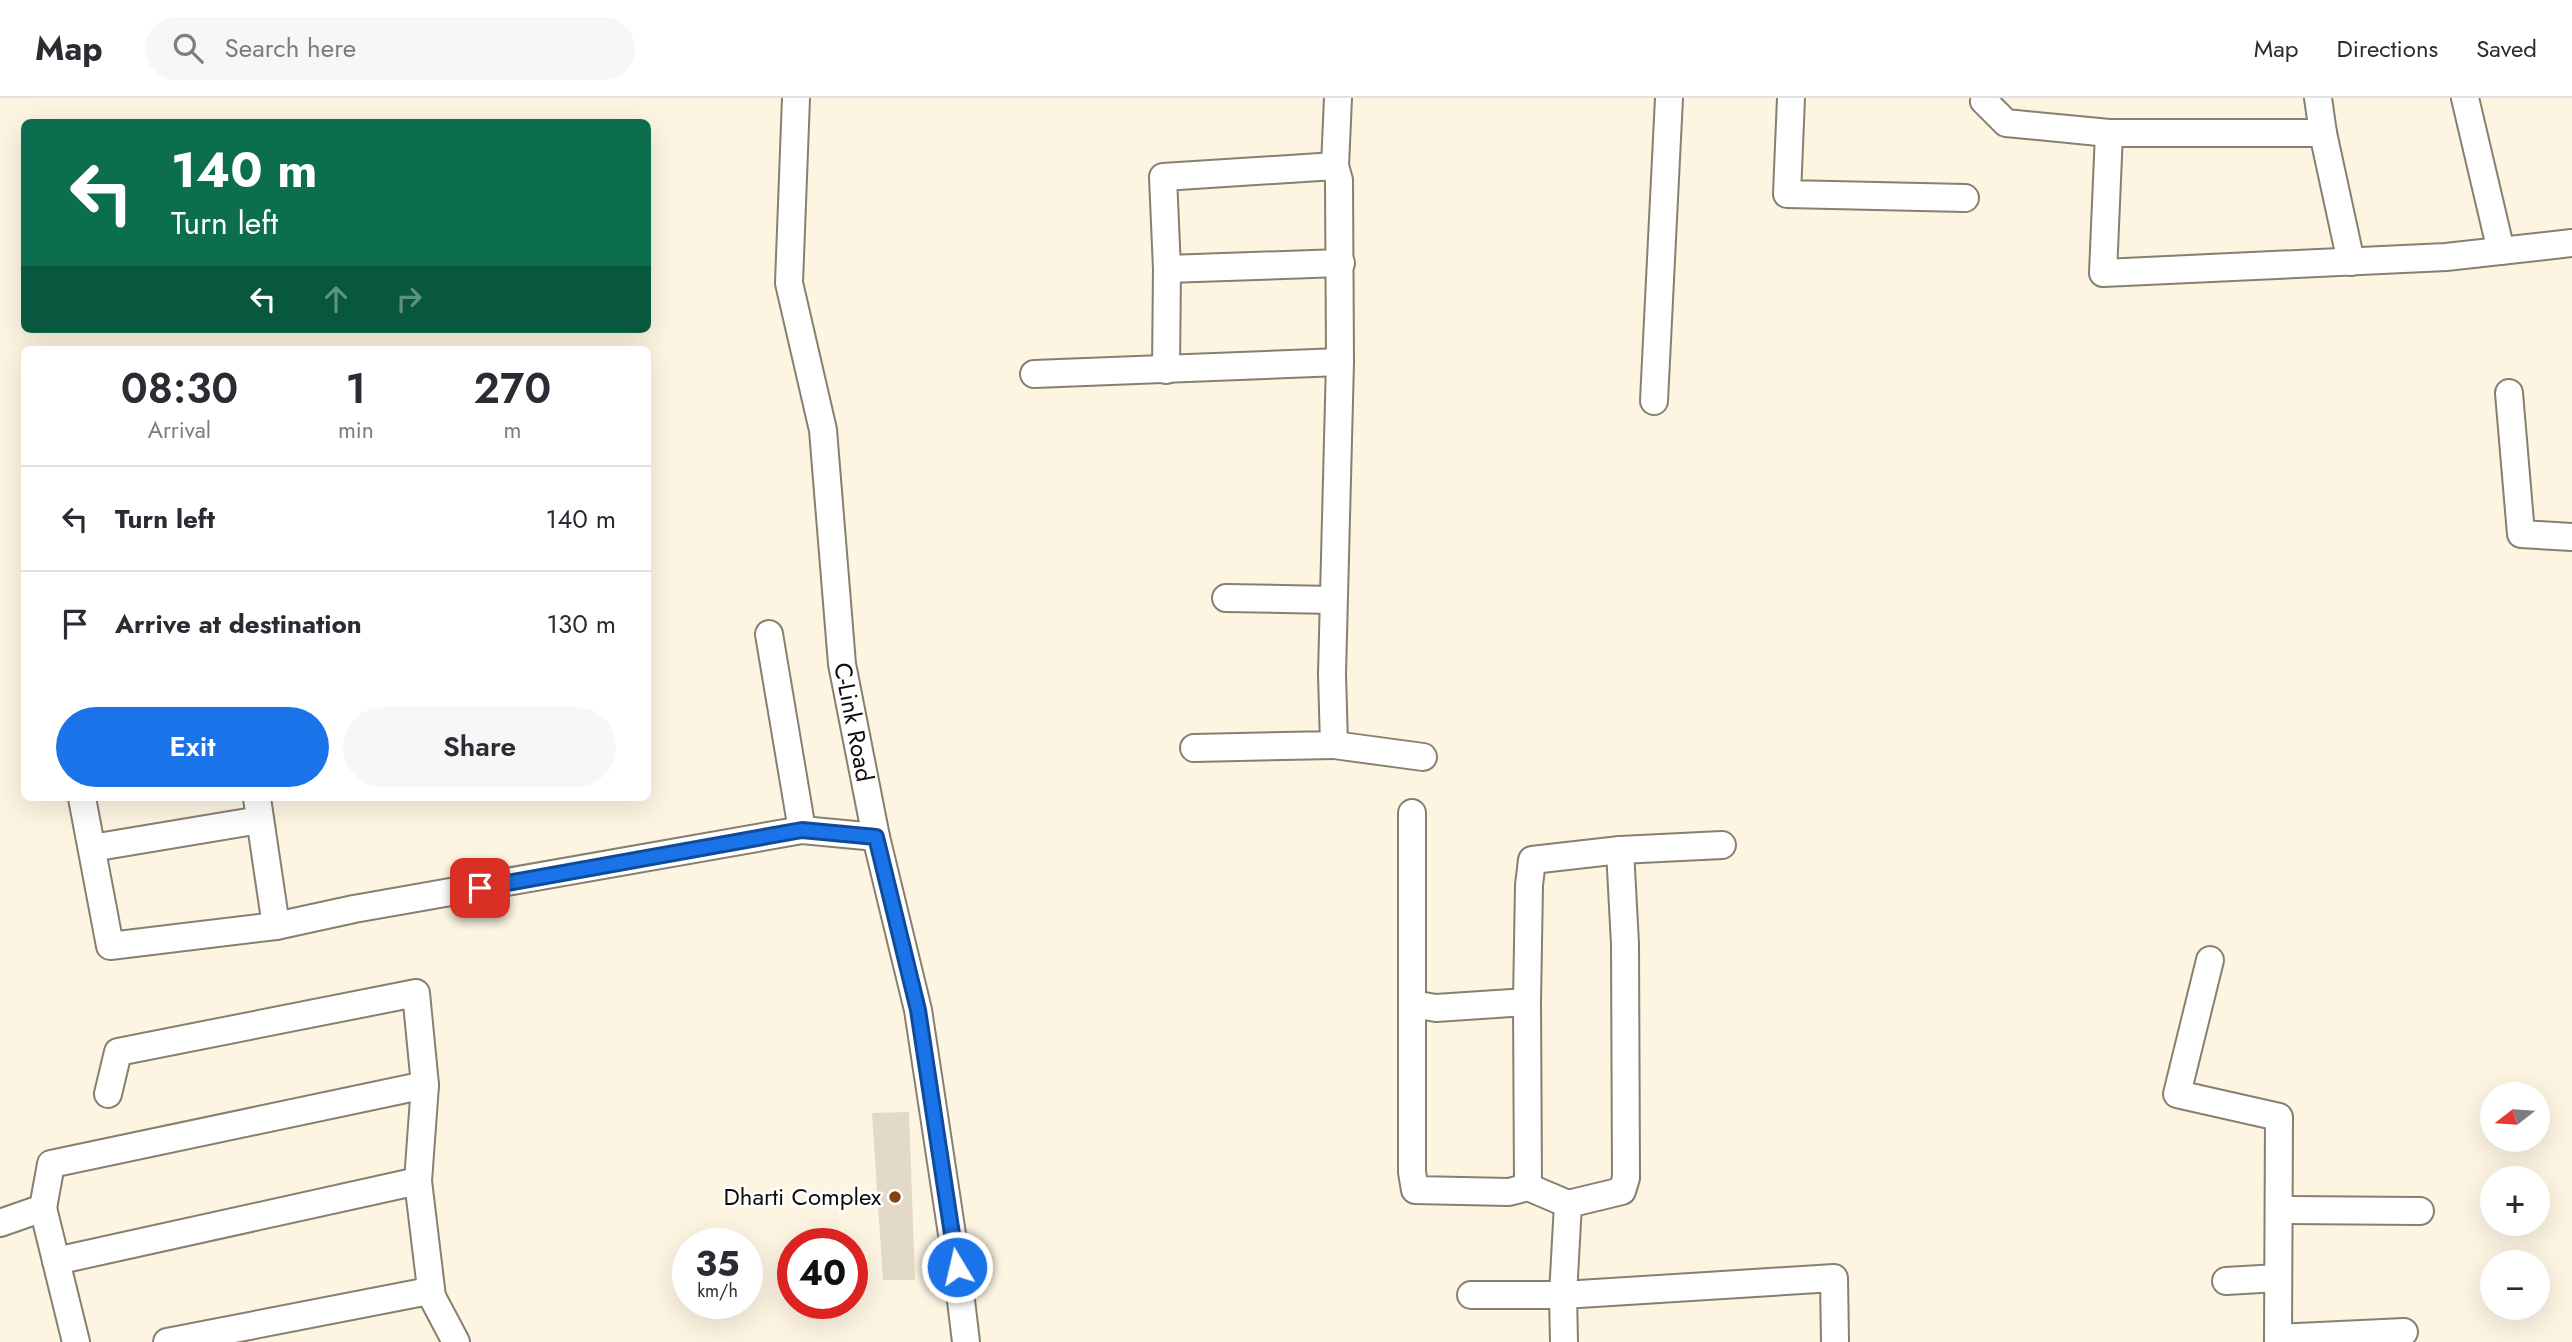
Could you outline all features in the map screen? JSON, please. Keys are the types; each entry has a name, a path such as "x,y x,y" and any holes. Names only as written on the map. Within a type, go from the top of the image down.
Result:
{"street":[{"name":"C-Link Road","path":"796,98 789,283 823,430 842,664 876,837 918,1010 966,1342"},
{"path":"1334,745 1333,600 1340,362 1339,180 1335,166 1338,98"},
{"path":"1654,401 1669,98"},
{"path":"1791,98 1787,194 1965,198"},
{"path":"1985,98 1984,101 2006,123 2109,133 2323,133"},
{"path":"2318,98 2350,262"},
{"path":"2465,98 2501,251"},
{"path":"2109,133 2103,273 2446,257 2572,243"},
{"path":"1166,370 1167,269 1163,177 1335,166"},
{"path":"1167,269 1340,263"},
{"path":"1034,374 1340,362"},
{"path":"2509,393 2521,534 2572,537"},
{"path":"1226,598 1333,600"},
{"path":"769,634 802,830"},
{"path":"1194,748 1334,745 1423,757"},
{"path":"83,801 110,946 276,926 354,909 802,830 876,837"},
{"path":"92,848 258,809 276,926"},
{"path":"1412,813 1412,1172 1415,1190 1509,1192 1528,1187 1568,1204 1622,1191 1626,1178 1625,944 1620,850"},
{"path":"1528,1187 1527,1002 1529,885 1532,860 1620,850 1722,845"},
{"path":"2210,960 2177,1094 2279,1117 2278,1340 2404,1332"},
{"path":"108,1094 118,1052 416,993 425,1085 418,1181 432,1297"},
{"path":"1412,1004 1436,1008 1527,1002"},
{"path":"76,1342 43,1208 51,1164 425,1085"},
{"path":"56,1261 418,1181"},
{"path":"1564,1342 1563,1296 1568,1204"},
{"path":"0,1223 43,1208"},
{"path":"2279,1210 2420,1211"},
{"path":"1471,1295 1563,1296 1834,1278 1835,1342"},
{"path":"2226,1281 2278,1279"},
{"path":"167,1342 429,1291 456,1342"}],"building":[{"name":"Dharti Complex","path":"909,1112 915,1280 883,1280 872,1113"}],"place":[{"name":"Dharti Complex","path":"895,1197"}],"route":[{"path":"480,888 802,830 876,837 918,1010 957,1267"}]}
